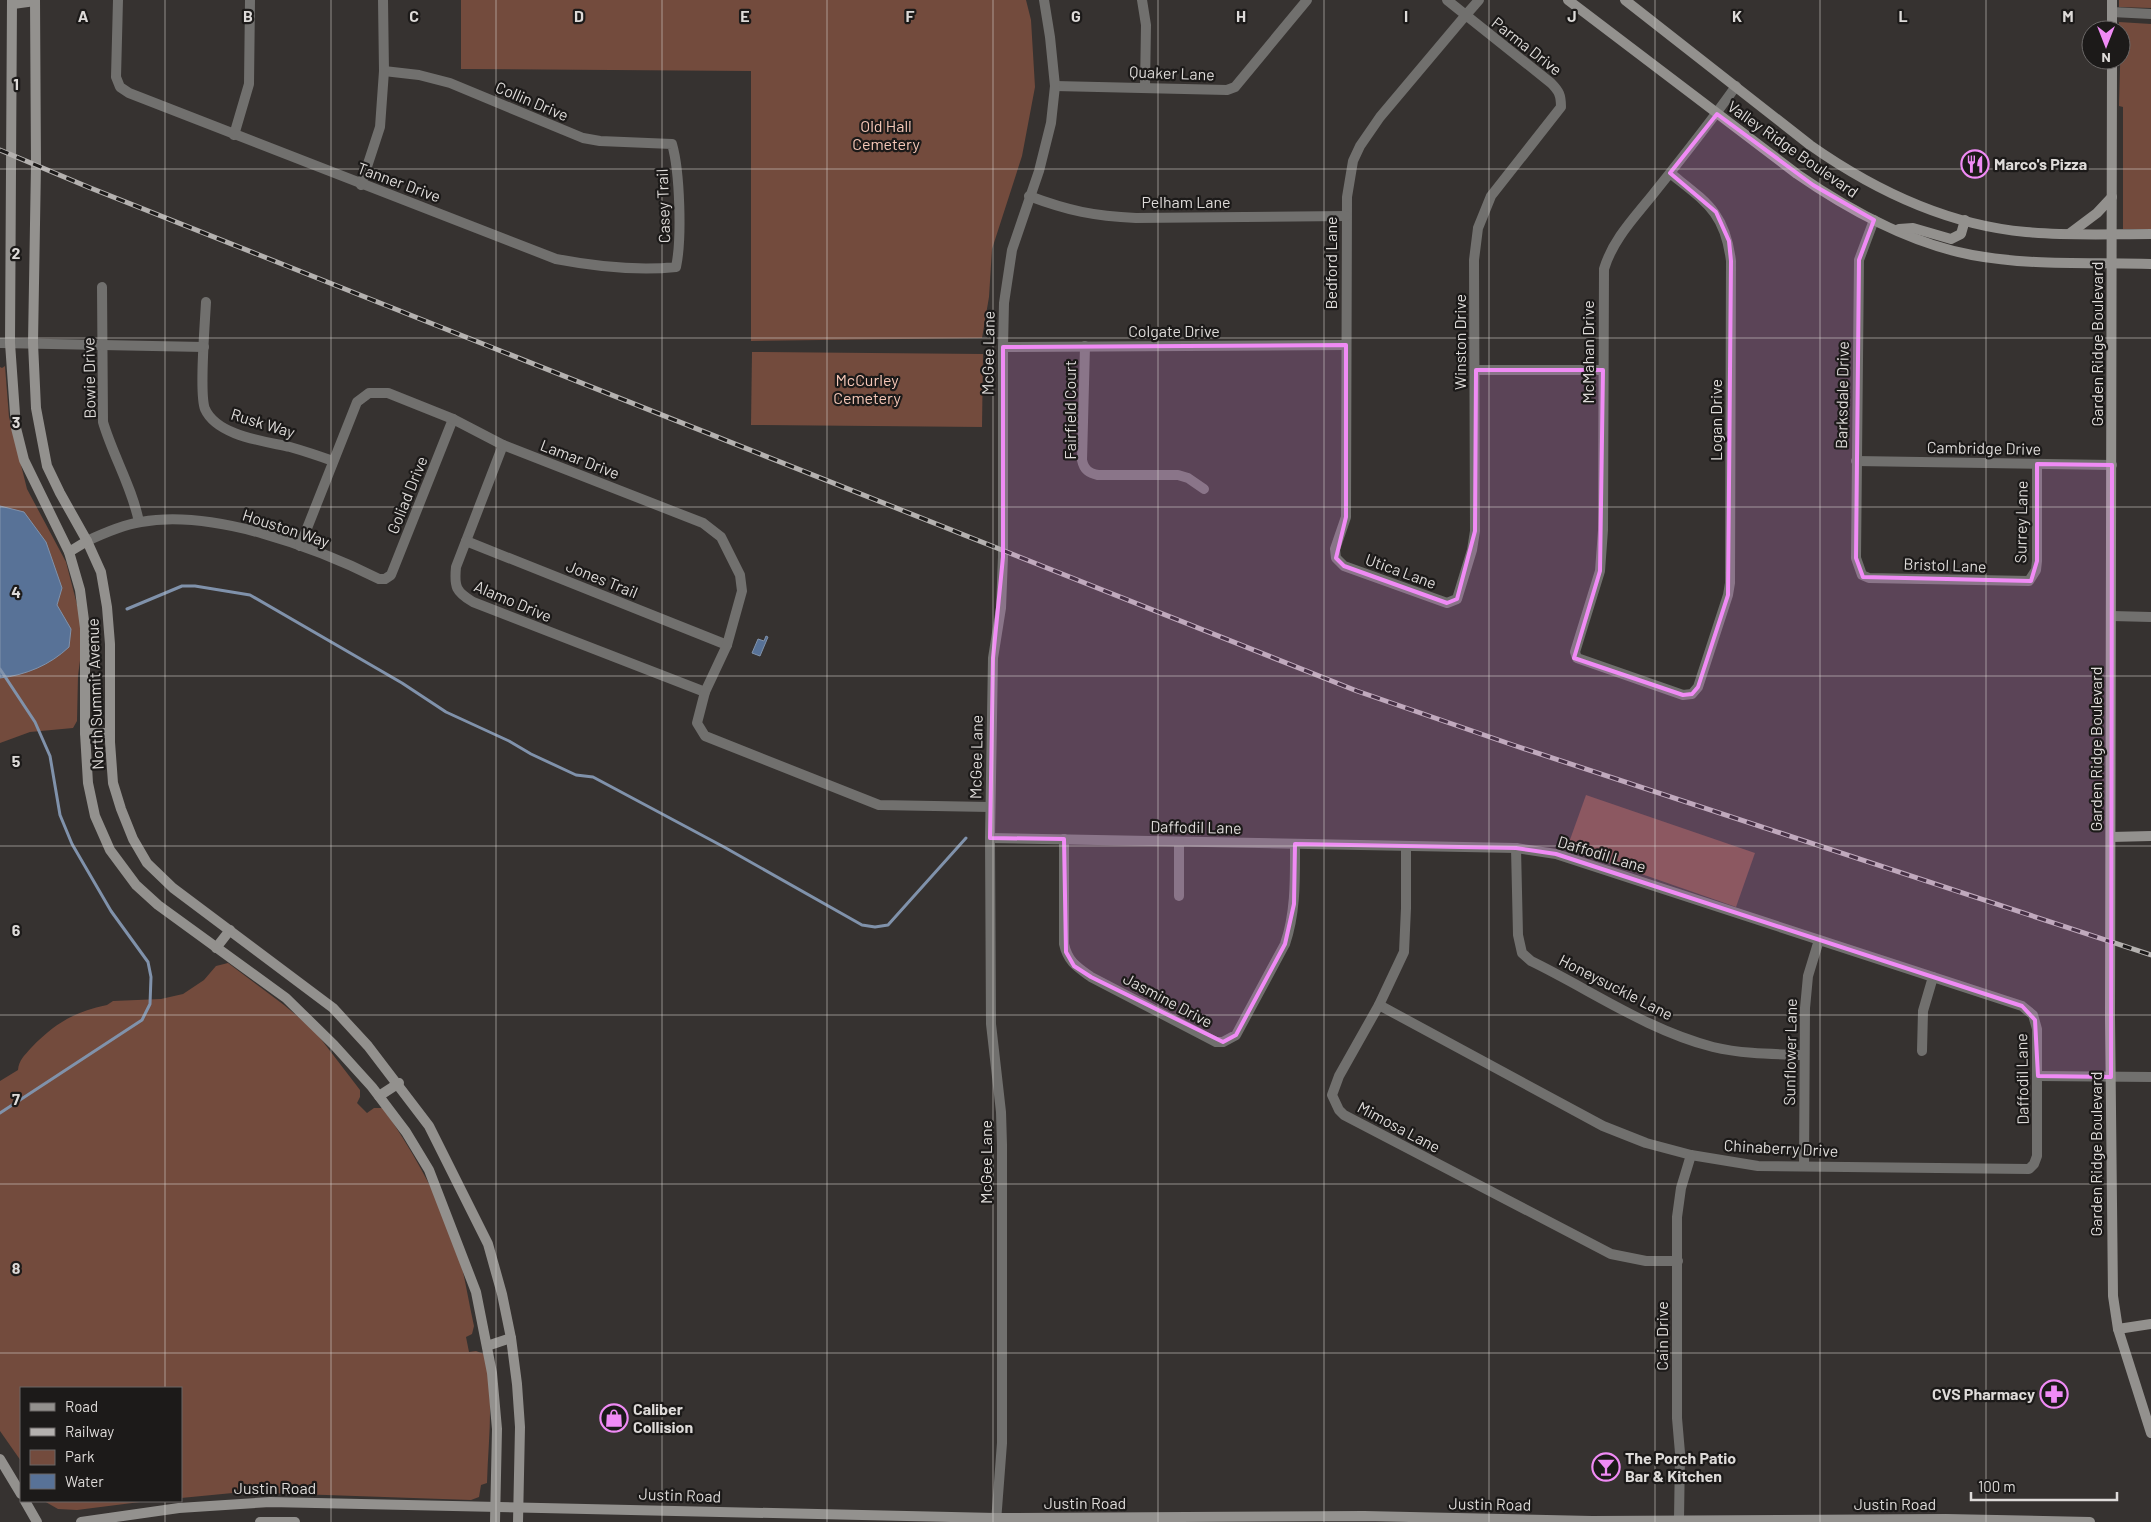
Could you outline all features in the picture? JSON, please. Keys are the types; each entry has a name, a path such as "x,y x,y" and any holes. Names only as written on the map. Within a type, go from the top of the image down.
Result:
{"main road":[{"name":"Valley Ridge Boulevard","path":"1568,0 1813,185 1874,220 1920,240 1973,255 2024,261 2151,264"},
{"name":"Valley Ridge Boulevard","path":"1625,0 1840,166 1902,199 1965,220 2024,232 2151,234"},
{"path":"2112,0 2112,20"},
{"path":"13,2 35,1"},
{"name":"North Summit Avenue","path":"35,1 36,165 33,343 36,408 47,466 87,541 101,572 107,607 110,644 110,733 115,789 133,839 147,863 173,888 333,1008 368,1046 399,1084 429,1126 488,1244 502,1294 511,1338 520,1427 518,1522"},
{"name":"North Summit Avenue","path":"13,2 5,343 16,428 24,460 68,552 80,590 85,628 84,733 88,783 95,816 110,850 136,885 158,905 286,998 338,1049 378,1096 406,1132 429,1170 476,1292 492,1372 497,1429 495,1522"},
{"name":"Garden Ridge Boulevard","path":"2112,70 2112,1296 2118,1329 2151,1433"},
{"path":"2069,234 2097,213 2112,197"},
{"path":"1896,229 1913,228 1951,239 1961,234 1965,220"},
{"path":"68,552 87,541"},
{"path":"84,733 110,733"},
{"path":"2111,837 2151,836"},
{"path":"216,948 230,930"},
{"path":"378,1096 399,1084"},
{"path":"2118,1329 2151,1324"},
{"path":"487,1346 511,1338"},
{"path":"0,1459 20,1492"},
{"path":"26,1502 37,1522"},
{"name":"Justin Road","path":"81,1522 179,1508 243,1502 518,1506 996,1520 1275,1519 1364,1516 1592,1521 1679,1519 2090,1522"},
{"name":"Justin Road","path":"260,1522 295,1522"}],"street":[{"name":"Tanner Drive","path":"118,0 116,77 120,87 129,93 556,259 585,265 656,269 676,267"},
{"path":"234,135 249,84 250,0"},
{"path":"362,184 380,127 384,72 383,0"},
{"name":"McGee Lane","path":"996,1520 1002,1437 1002,1145 1001,1112 991,1024 990,807 993,658 1001,608 1003,557 1003,347 1007,275 1016,235 1045,149 1051,123 1055,86 1044,0"},
{"path":"1142,0 1146,25 1145,87"},
{"name":"Quaker Lane","path":"1055,86 1227,90 1235,87 1307,0"},
{"name":"Parma Drive","path":"1447,0 1551,83 1560,91 1561,99"},
{"name":"Bedford Lane","path":"1344,566 1336,558 1335,549 1346,517 1346,216 1348,179 1360,146 1380,117 1479,0"},
{"path":"2112,12 2151,14"},
{"name":"Collin Drive","path":"384,72 419,75 450,83 583,138 600,141 672,144"},
{"name":"McMahan Drive","path":"1577,658 1575,652 1576,644 1596,586 1603,530 1602,370 1604,269 1614,244 1717,114 1736,86"},
{"name":"Winston Drive","path":"1448,603 1457,599 1472,550 1475,531 1476,370 1474,260 1478,228 1498,184 1561,107 1561,99"},
{"name":"Casey Trail","path":"672,144 676,159 678,203 679,252 676,267"},
{"name":"Logan Drive","path":"1577,658 1682,695 1692,694 1698,687 1728,595 1730,583 1731,261 1729,241 1716,212 1670,173"},
{"name":"Pelham Lane","path":"1029,196 1073,212 1102,216 1136,218 1346,216"},
{"name":"Barksdale Drive","path":"1860,572 1856,558 1856,461 1860,260 1874,220"},
{"name":"Bowie Drive","path":"102,287 103,422 108,439 134,500 139,522"},
{"name":"Rusk Way","path":"206,302 203,386 205,409 218,425 235,434 291,448 333,462"},
{"path":"5,343 204,347"},
{"name":"Colgate Drive","path":"1003,347 1346,345"},
{"name":"Fairfield Court","path":"1085,346 1082,460 1086,469 1098,475 1178,475 1188,478 1204,489"},
{"path":"1476,370 1602,370"},
{"name":"Lamar Drive","path":"300,546 357,402 369,393 388,393 453,419 503,445 703,523 721,537 740,575 742,591 727,645 705,692 697,723 705,736 878,805 990,807"},
{"name":"Goliad Drive","path":"384,579 390,575 453,419"},
{"name":"Alamo Drive","path":"503,445 456,567 455,581 460,594 473,602 705,692"},
{"name":"Cambridge Drive","path":"1856,461 2112,465"},
{"name":"Surrey Lane","path":"2030,580 2036,570 2037,561 2037,464"},
{"name":"Houston Way","path":"87,541 139,522 190,520 230,526 269,535 378,579 384,579"},
{"name":"Jones Trail","path":"466,541 727,645"},
{"name":"Utica Lane","path":"1344,566 1448,603"},
{"name":"Bristol Lane","path":"1860,572 1863,576 1869,578 2012,582 2030,580"},
{"path":"2112,616 2151,617"},
{"name":"Daffodil Lane","path":"990,838 1516,848 1556,854 2022,1006 2030,1011 2036,1020 2037,1029 2037,1156 2034,1164"},
{"name":"Jasmine Drive","path":"1064,840 1064,944 1069,959 1074,966 1216,1042 1223,1042 1236,1035 1285,944 1290,930 1294,904 1295,844"},
{"path":"1179,896 1180,842"},
{"name":"Mimosa Lane","path":"1406,846 1405,947 1401,960 1379,1005 1339,1076 1332,1096 1335,1104 1344,1115 1611,1254 1646,1261 1678,1261"},
{"name":"Honeysuckle Lane","path":"1516,848 1518,935 1522,953 1531,961 1639,1018 1694,1041 1736,1051 1803,1055"},
{"name":"Sunflower Lane","path":"1804,1166 1803,1055 1808,976 1819,940"},
{"path":"1922,1051 1923,1011 1933,977"},
{"name":"Chinaberry Drive","path":"1379,1005 1603,1126 1646,1143 1690,1155 1758,1166 2029,1169 2034,1164"},
{"path":"2038,1076 2151,1078"},
{"name":"Cain Drive","path":"1679,1519 1677,1217 1681,1188 1690,1155"}],"highlighted area":[{"path":"1717,114 1813,185 1874,220 1859,260 1856,558 1863,577 2031,581 2037,561 2037,464 2112,465 2111,1077 2038,1076 2035,1020 2022,1006 1556,854 1516,848 1295,844 1294,904 1285,944 1236,1035 1223,1042 1091,977 1074,966 1066,952 1064,839 990,838 993,658 1003,557 1003,347 1346,345 1346,517 1336,558 1344,566 1447,603 1457,599 1475,531 1476,370 1603,370 1600,571 1574,658 1683,695 1692,694 1698,687 1728,595 1731,261 1729,241 1716,212 1670,173"}],"green space":[{"name":"Old Hall Cemetery","path":"461,0 1026,0 1031,20 1035,87 1022,156 992,249 989,297 982,338 751,341 751,71 461,69"},
{"path":"2119,0 2151,0 2151,8 2119,7"},
{"path":"2131,23 2151,24 2151,229 2123,229 2123,107 2119,106 2120,70 2131,70"},
{"name":"McCurley Cemetery","path":"752,352 983,354 982,427 751,425"},
{"path":"5,366 9,417 27,489 66,562 80,616 82,645 78,676 77,721 73,728 30,732 0,743 0,367"},
{"path":"1586,795 1755,853 1736,907 1567,848"},
{"path":"228,963 314,1030 360,1090 360,1097 357,1103 367,1113 374,1108 383,1108 412,1153 437,1200 452,1233 459,1255 474,1326 472,1334 466,1337 469,1352 476,1351 484,1354 487,1370 490,1418 487,1483 481,1485 479,1497 471,1500 243,1492 182,1498 182,1387 20,1387 20,1460 0,1431 0,1081 18,1070 24,1056 48,1032 75,1015 107,1005 113,1001 161,999 183,994 204,980 216,966"},
{"path":"46,1502 140,1502 77,1510 58,1509"}],"water":[{"path":"0,506 24,512 46,542 62,588 57,605 71,629 69,647 54,659 28,672 0,678"},
{"path":"766,636 768,637 760,656 752,653 758,639 764,641"}],"waterway":[{"path":"127,609 182,586 195,586 250,595 402,683 446,712 576,775 593,777 724,847 862,925 875,927 888,925 966,838"},
{"path":"0,669 35,722 50,756 60,815 72,844 111,911 148,962 151,977 150,1004 142,1020 0,1113"}],"railway":[{"path":"0,150 88,187 1357,691 1513,745 2151,955"}],"place":[{"name":"Marco's Pizza","path":"1975,164"},
{"name":"CVS Pharmacy","path":"2054,1394"},
{"name":"Caliber Collision","path":"614,1418"},
{"name":"The Porch Patio Bar & Kitchen","path":"1606,1467"}]}
